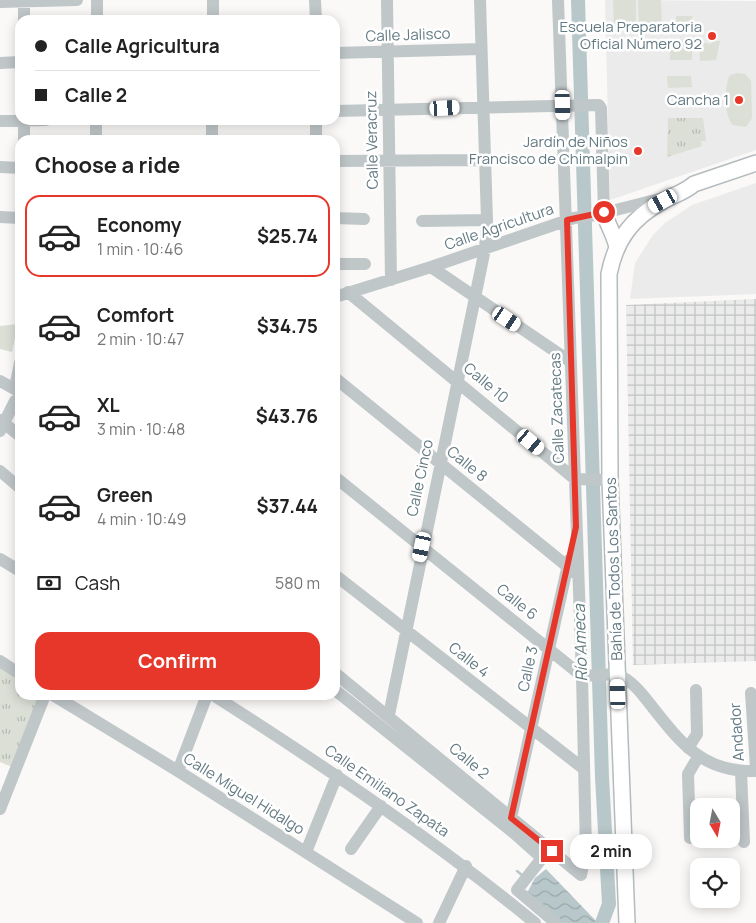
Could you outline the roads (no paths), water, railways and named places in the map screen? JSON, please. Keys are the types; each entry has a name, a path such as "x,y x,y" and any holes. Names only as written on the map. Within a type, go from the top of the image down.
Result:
{"main road":[{"name":"Bahía de Todos Los Santos","path":"627,923 614,675 607,480 609,274 613,256 630,225 652,208 694,184 756,163"},
{"path":"680,193 697,192 756,173"},
{"path":"600,214 613,231 617,247"}],"street":[{"path":"0,2 77,0"},
{"path":"96,0 97,15"},
{"path":"213,0 213,15"},
{"path":"316,0 316,15"},
{"name":"Calle Veracruz","path":"387,0 391,280"},
{"name":"Calle Cinco","path":"389,715 474,297 486,249 487,220 480,0"},
{"name":"Calle Zacatecas","path":"558,0 566,105 570,219 571,362 581,480 576,527 578,575 587,676 584,769 586,850 581,875"},
{"path":"24,1 24,15"},
{"name":"Calle Jalisco","path":"340,53 481,49"},
{"path":"0,63 15,62"},
{"path":"340,111 483,106 595,105 601,108 600,214"},
{"path":"0,121 15,120"},
{"path":"340,161 484,160"},
{"path":"0,167 15,168"},
{"name":"Calle Agricultura","path":"340,295 486,249 570,219 600,214 680,193"},
{"path":"0,217 15,218"},
{"path":"340,218 364,219"},
{"path":"422,221 487,220"},
{"path":"340,264 365,264"},
{"path":"431,267 571,362"},
{"name":"Calle 10","path":"348,292 581,480"},
{"path":"0,381 15,393"},
{"name":"Calle 8","path":"340,382 578,575"},
{"path":"0,431 15,399"},
{"path":"0,420 15,432"},
{"path":"0,471 15,484"},
{"path":"581,480 607,480"},
{"name":"Calle 6","path":"340,481 549,648 587,676"},
{"name":"Calle 3","path":"511,818 576,527"},
{"path":"0,559 15,568"},
{"name":"Calle 4","path":"340,578 405,631 584,769"},
{"path":"0,661 15,671"},
{"path":"587,676 614,675 636,686 688,748 698,757 720,768 740,772 756,770"},
{"name":"Calle 2","path":"340,677 389,715 581,875"},
{"path":"688,748 697,734 696,690"},
{"name":"Andador","path":"751,693 756,770"},
{"path":"340,694 523,841 538,862 518,886 556,923"},
{"path":"0,809 43,700"},
{"name":"Calle Miguel Hidalgo","path":"61,700 178,771 417,923"},
{"path":"178,771 205,700"},
{"name":"Calle Emiliano Zapata","path":"221,700 337,774 466,866 535,923"},
{"path":"690,838 688,774 698,757"},
{"path":"740,772 744,842"},
{"path":"306,852 337,774"},
{"path":"351,849 381,806"},
{"path":"522,827 523,841"},
{"path":"439,923 466,866"}],"water":[{"path":"546,869 598,923 561,923 527,893 535,878"}],"waterway":[{"name":"Río Ameca","path":"578,0 602,777 609,904 602,923"},
{"path":"517,871 523,876"}],"place":[{"name":"Escuela Preparatoria Oficial Número 92","path":"712,36"},
{"name":"Cancha 1","path":"739,100"},
{"name":"Jardín de Niños Francisco de Chimalpin","path":"638,151"}]}
